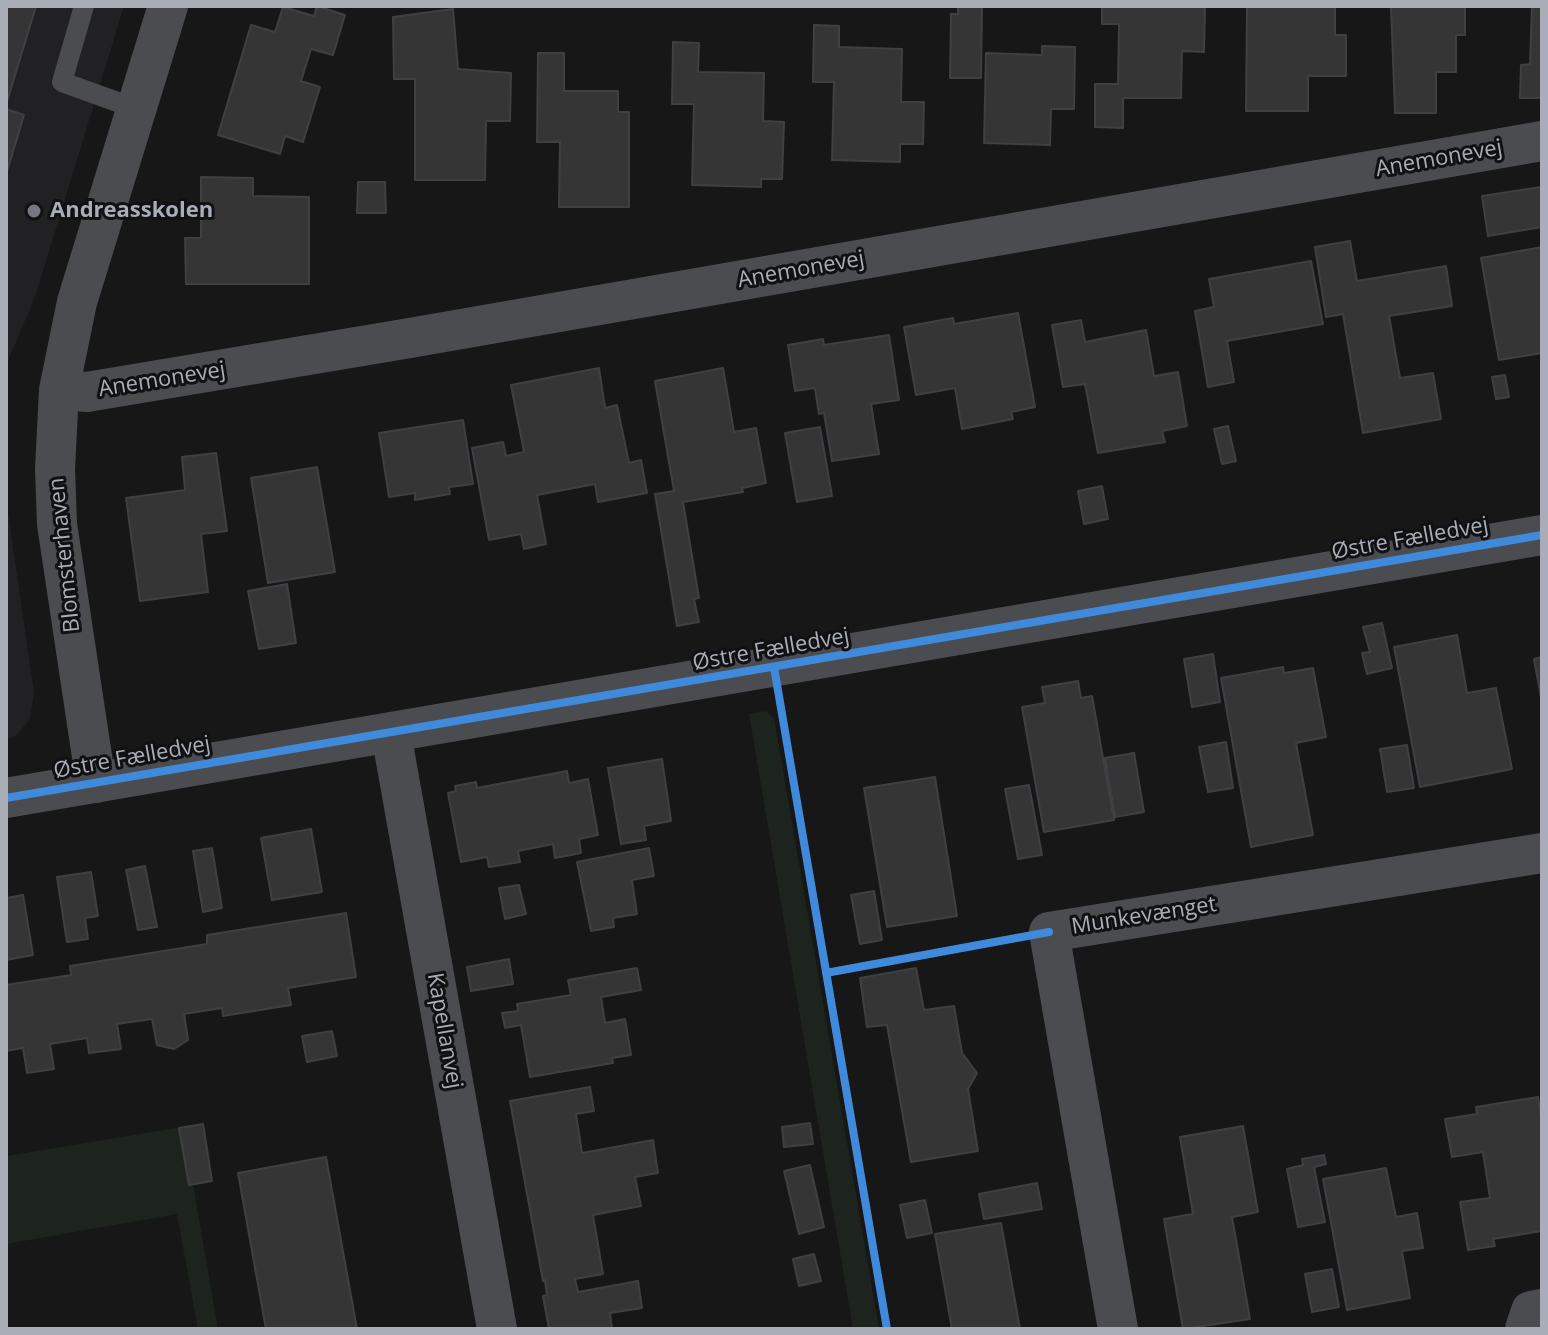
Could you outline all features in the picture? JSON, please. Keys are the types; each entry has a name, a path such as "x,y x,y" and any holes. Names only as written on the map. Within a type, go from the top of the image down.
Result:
{"street":[{"name":"Blomsterhaven","path":"96,783 57,524 55,469 59,390 77,302 168,6"},
{"name":"Anemonevej","path":"59,390 87,392 404,339 1542,141"},
{"name":"Østre Fælledvej","path":"6,798 1542,535"},
{"name":"Kapellanvej","path":"391,733 497,1329"},
{"name":"Munkevænget","path":"1118,1329 1049,932 1542,853"},
{"path":"1525,1329 1531,1311 1542,1309"}],"lane":[{"path":"84,6 62,82 137,109"}],"shaded area":[{"name":"Andreasskolen","path":"6,6 124,6 35,297 7,363 6,378"},
{"path":"6,499 34,692 30,719 15,737 6,739"},
{"path":"766,711 774,718 879,1329 853,1329 749,714"},
{"path":"183,1127 218,1329 198,1329 177,1214 6,1244 6,1156"}],"building":[{"path":"6,6 36,6 6,105"},
{"path":"317,6 345,15 333,55 311,49 301,81 320,87 303,142 285,136 280,154 218,135 251,25 275,32 283,7 314,16"},
{"path":"958,6 982,6 981,78 950,78 951,14 958,14"},
{"path":"1102,6 1205,6 1204,52 1182,51 1181,98 1123,98 1123,128 1095,127 1095,84 1118,84 1119,24 1102,24"},
{"path":"1247,6 1335,6 1335,35 1346,35 1346,76 1308,76 1308,111 1246,111"},
{"path":"1391,6 1465,6 1465,35 1456,35 1456,72 1436,72 1436,113 1395,113"},
{"path":"1532,6 1542,6 1542,98 1520,98 1521,65 1530,64"},
{"path":"453,9 458,69 511,73 510,121 486,121 485,180 415,180 415,79 394,79 393,17"},
{"path":"814,25 839,26 839,47 902,49 901,102 924,102 923,144 900,144 900,162 832,160 834,82 813,82"},
{"path":"673,42 699,43 698,72 764,73 763,121 784,122 782,179 761,179 761,187 692,185 694,104 672,104"},
{"path":"1042,46 1075,47 1074,109 1051,109 1050,145 984,143 986,53 1042,55"},
{"path":"538,53 564,53 564,91 618,91 618,112 629,112 629,207 559,207 560,142 537,142"},
{"path":"6,109 24,115 6,175"},
{"path":"201,177 253,178 253,196 309,197 309,284 186,284 185,238 201,238"},
{"path":"358,182 385,182 386,213 357,213"},
{"path":"1541,187 1542,227 1488,236 1482,196"},
{"path":"1350,241 1357,281 1446,266 1452,306 1389,316 1400,378 1433,373 1441,419 1363,433 1343,314 1326,317 1315,247"},
{"path":"1542,247 1542,353 1499,360 1481,258"},
{"path":"1311,261 1323,324 1227,341 1234,382 1208,387 1195,311 1214,307 1209,279"},
{"path":"1018,313 1035,407 1011,412 1013,419 962,429 955,388 916,395 904,327 953,318 954,324"},
{"path":"1081,320 1085,342 1146,330 1154,376 1178,372 1187,426 1162,431 1165,442 1098,453 1085,384 1063,387 1052,325"},
{"path":"889,335 899,400 871,404 879,454 832,461 824,413 819,414 815,388 795,391 788,345 823,339 824,345"},
{"path":"599,368 605,408 617,405 629,463 641,460 647,493 598,502 595,484 537,495 546,544 524,549 521,534 489,540 472,448 503,442 506,456 524,452 511,385"},
{"path":"723,368 734,432 756,428 766,483 742,488 743,492 683,502 699,598 694,599 699,622 677,626 655,494 674,491 655,381"},
{"path":"1505,375 1509,397 1496,399 1492,377"},
{"path":"463,420 473,484 449,487 450,494 415,500 415,493 389,497 379,433"},
{"path":"1228,426 1236,461 1222,464 1214,429"},
{"path":"820,427 832,496 797,502 785,433"},
{"path":"216,453 227,531 201,534 208,592 140,601 126,498 185,490 182,457"},
{"path":"317,467 335,572 268,583 251,478"},
{"path":"1102,486 1108,519 1084,524 1078,491"},
{"path":"287,584 296,643 259,649 248,591"},
{"path":"1382,623 1392,668 1367,674 1362,653 1370,652 1363,627"},
{"path":"1457,635 1467,693 1496,688 1512,769 1420,787 1394,647"},
{"path":"1213,654 1220,702 1192,707 1184,659"},
{"path":"1542,657 1542,697 1541,697 1534,659"},
{"path":"1283,667 1284,673 1313,668 1326,737 1296,743 1313,835 1251,847 1221,678"},
{"path":"1078,681 1081,698 1092,696 1114,820 1044,832 1022,707 1045,703 1042,687"},
{"path":"1226,742 1233,788 1208,792 1199,747"},
{"path":"1407,745 1414,788 1387,792 1380,749"},
{"path":"1134,753 1144,812 1115,817 1105,758"},
{"path":"662,759 671,821 644,826 646,840 621,844 608,768"},
{"path":"567,771 569,783 588,779 598,835 579,839 581,853 555,858 553,844 518,851 520,862 489,867 487,857 461,862 448,793 456,791 455,786 476,782 477,788"},
{"path":"935,777 957,916 887,927 864,788"},
{"path":"1029,785 1042,855 1018,859 1005,789"},
{"path":"311,829 322,892 272,900 261,838"},
{"path":"212,848 222,908 203,912 193,851"},
{"path":"649,848 654,876 632,880 637,914 613,918 614,927 591,931 577,862"},
{"path":"145,866 157,927 138,930 126,870"},
{"path":"91,872 98,916 85,918 88,939 67,942 57,877"},
{"path":"519,885 526,914 505,919 499,888"},
{"path":"874,891 882,940 860,944 851,895"},
{"path":"23,895 33,955 6,960 6,898"},
{"path":"346,913 356,977 288,988 291,1005 223,1016 222,1008 184,1014 188,1040 174,1049 157,1045 152,1019 117,1024 121,1049 89,1053 87,1038 50,1044 54,1069 27,1073 23,1048 6,1051 6,985 71,975 70,966 207,944 207,935"},
{"path":"509,959 513,984 471,991 467,967"},
{"path":"637,968 641,990 601,997 605,1023 625,1019 631,1055 612,1058 613,1063 530,1077 521,1025 505,1028 502,1013 518,1011 517,1004 571,995 568,980"},
{"path":"916,968 924,1010 954,1006 962,1053 977,1073 968,1089 978,1151 911,1162 887,1025 867,1027 860,978"},
{"path":"332,1031 337,1056 307,1062 302,1036"},
{"path":"590,1087 594,1111 576,1114 582,1153 653,1140 658,1173 635,1177 641,1206 593,1215 603,1274 575,1279 578,1292 638,1281 642,1308 610,1313 612,1329 549,1329 543,1296 547,1295 545,1280 510,1101"},
{"path":"1538,1097 1542,1125 1542,1231 1493,1239 1495,1246 1468,1250 1460,1202 1490,1198 1483,1152 1452,1157 1445,1119 1477,1114 1476,1107"},
{"path":"810,1123 813,1144 784,1147 782,1127"},
{"path":"203,1124 212,1181 189,1185 179,1128"},
{"path":"1243,1126 1258,1212 1232,1217 1250,1319 1183,1329 1164,1219 1193,1214 1180,1137"},
{"path":"1324,1155 1326,1164 1314,1167 1325,1222 1298,1227 1287,1169 1303,1165 1302,1159"},
{"path":"326,1157 357,1329 266,1329 238,1173"},
{"path":"810,1165 824,1227 799,1234 784,1171"},
{"path":"1386,1168 1396,1217 1417,1213 1423,1248 1402,1251 1410,1298 1347,1310 1323,1179"},
{"path":"1037,1183 1042,1209 984,1219 979,1194"},
{"path":"925,1200 932,1233 907,1238 900,1205"},
{"path":"1001,1223 1020,1329 952,1329 935,1234"},
{"path":"814,1254 821,1281 799,1286 793,1259"},
{"path":"1332,1269 1339,1307 1312,1312 1305,1274"}],"cycle path":[{"path":"6,798 1542,535"},
{"path":"774,667 887,1329"},
{"path":"826,973 1049,932"}],"place":[{"name":"Andreasskolen","path":"34,211"}]}
